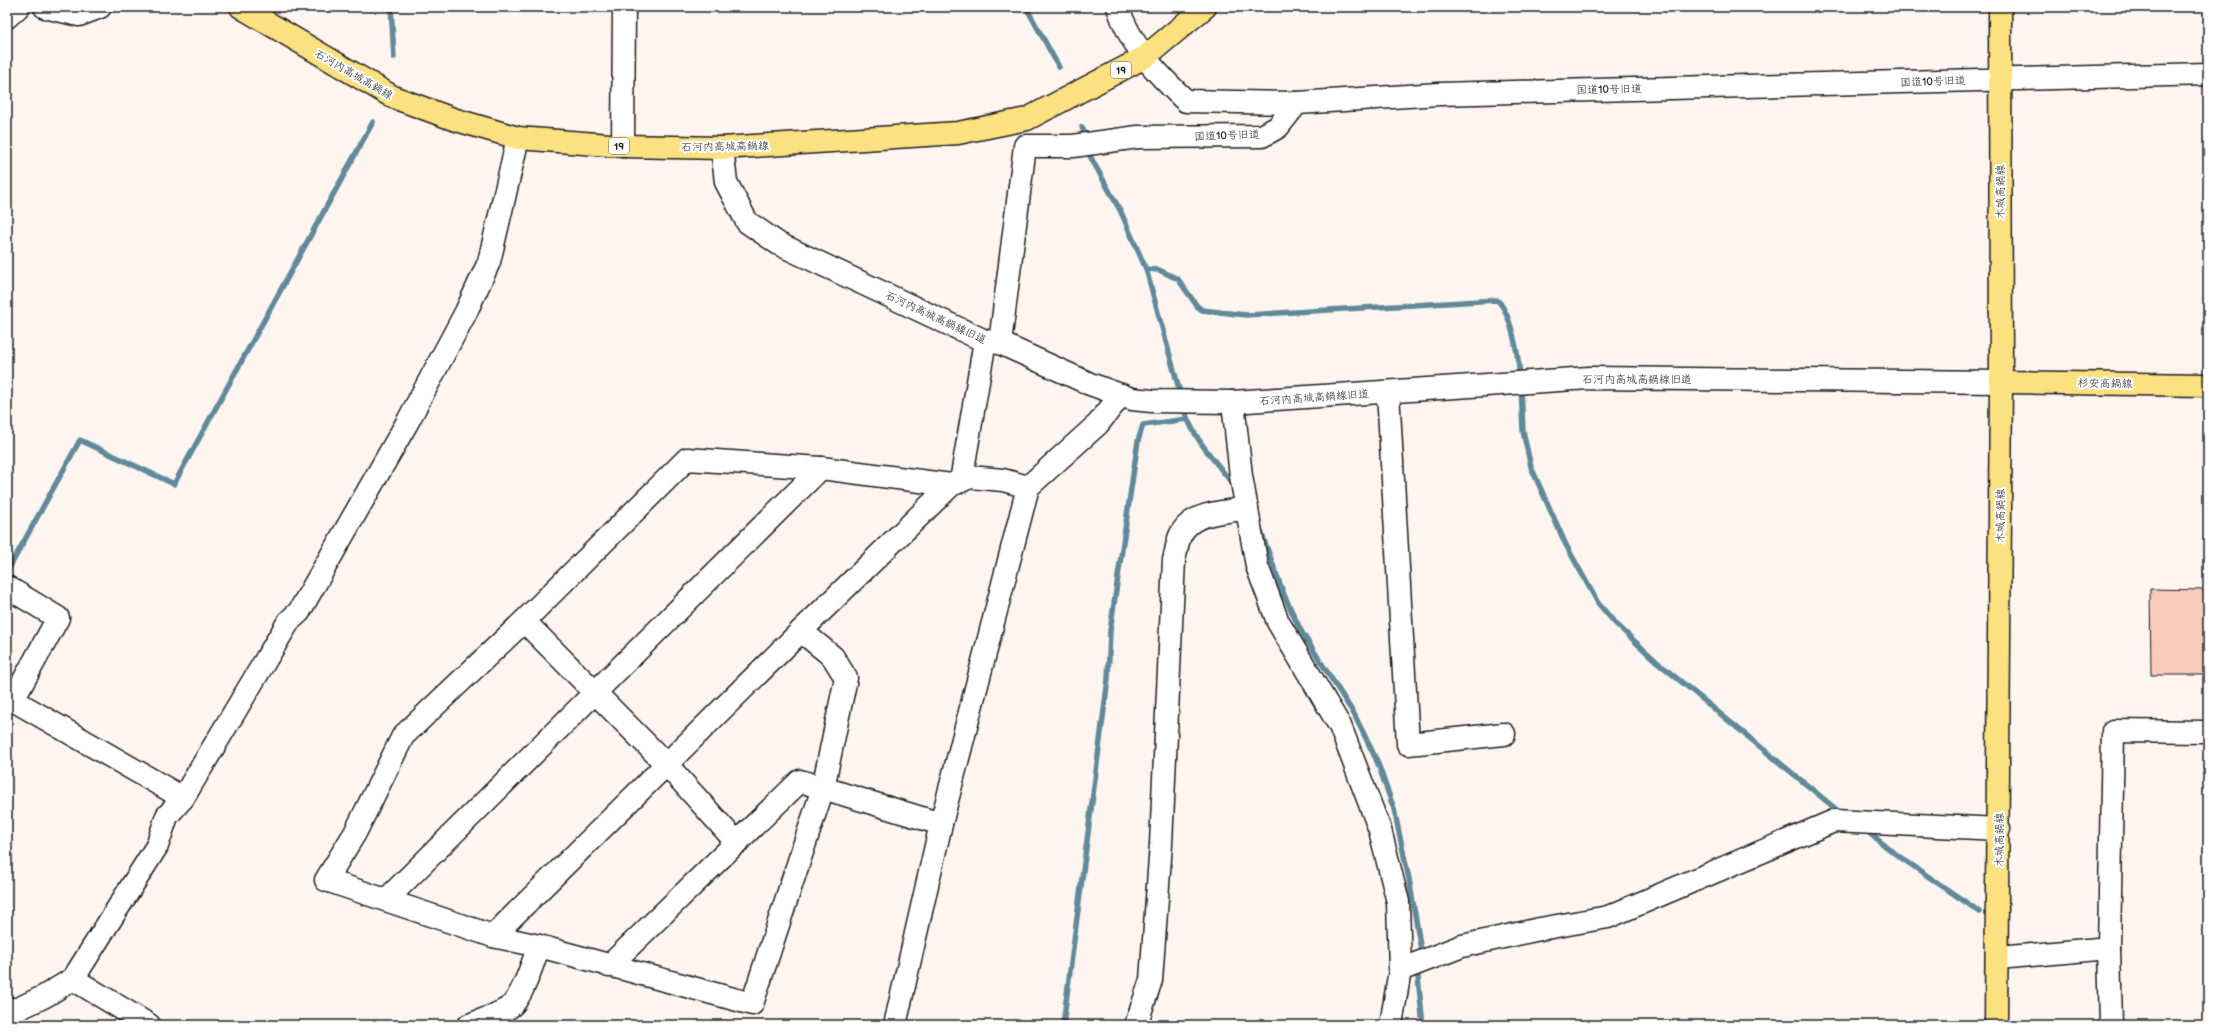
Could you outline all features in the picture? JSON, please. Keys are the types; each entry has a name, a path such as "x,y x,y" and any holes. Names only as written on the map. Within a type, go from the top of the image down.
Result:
{"main road":[{"name":"石河内高城高鍋線","path":"241,7 393,97 453,119 518,138 623,146 722,148 958,133 1027,118 1145,57 1206,7"},
{"name":"木城高鍋線","path":"1996,1025 1998,958 2001,382 2000,7"},
{"name":"杉安高鍋線","path":"2001,382 2208,385"}],"street":[{"path":"7,17 18,7"},
{"path":"45,7 79,15 100,7"},
{"path":"623,146 624,7"},
{"path":"1118,7 1124,25 1145,57 1168,85 1186,101 1297,103"},
{"name":"国道10号旧道","path":"992,342 1024,146 1073,146 1138,137 1262,136 1278,127 1297,103 1439,94 2208,74"},
{"path":"7,1009 18,1009 73,980 157,846 167,816 183,798 289,621 299,612 356,514 466,312 489,262 518,138"},
{"name":"石河内高城高鍋線旧道","path":"722,148 726,182 747,222 779,244 992,342 1090,384 1121,395 1152,401 1233,402 1589,378 2001,382"},
{"path":"956,483 992,342"},
{"path":"1388,392 1408,744 1504,734"},
{"path":"894,1025 941,824 1028,487 1098,424 1121,395"},
{"path":"1233,402 1241,476 1257,566 1278,622 1340,726 1380,830 1398,902 1400,970 1391,1025"},
{"path":"801,631 833,657 846,678 823,788 752,1004 538,946 493,936 326,880 356,833 403,736 524,621 686,459 821,468 956,483"},
{"path":"386,900 821,468"},
{"path":"493,936 801,631 956,483 970,477 1003,480 1028,487"},
{"path":"1136,1025 1151,980 1161,844 1174,560 1178,542 1186,526 1195,518 1247,508"},
{"path":"7,587 58,618 13,700 183,798"},
{"path":"524,621 667,765 737,843"},
{"path":"2111,1025 2109,948 2113,731 2208,732"},
{"path":"609,966 800,781 941,824"},
{"path":"1400,970 1462,946 1540,928 1608,917 1834,821 1999,829"},
{"path":"469,1025 485,1020 513,1004 524,984 538,946"},
{"path":"1998,958 2109,948"},
{"path":"73,980 149,1025"}],"building":[{"path":"2150,589 2208,590 2208,675 2151,675"}],"waterway":[{"path":"391,7 394,57"},
{"path":"1026,7 1059,67"},
{"path":"7,572 80,440 174,484 373,122"},
{"path":"1082,127 1086,140"},
{"path":"1088,149 1090,156 1121,212 1146,269 1181,396"},
{"path":"1146,269 1159,270 1178,279 1197,306 1202,310 1246,315 1497,300 1507,315 1511,326 1518,360 1520,379"},
{"path":"1521,388 1523,431 1531,467 1566,545 1598,603 1615,623 1656,661 1842,814"},
{"path":"1183,406 1187,418 1198,439 1234,486"},
{"path":"1063,1025 1108,679 1110,631 1138,441 1143,425 1187,419"},
{"path":"1260,529 1284,595 1301,631 1354,714 1377,761 1394,809 1409,879 1422,956"},
{"path":"1864,829 1897,855 1980,912"},
{"path":"1417,968 1423,1025"}]}
